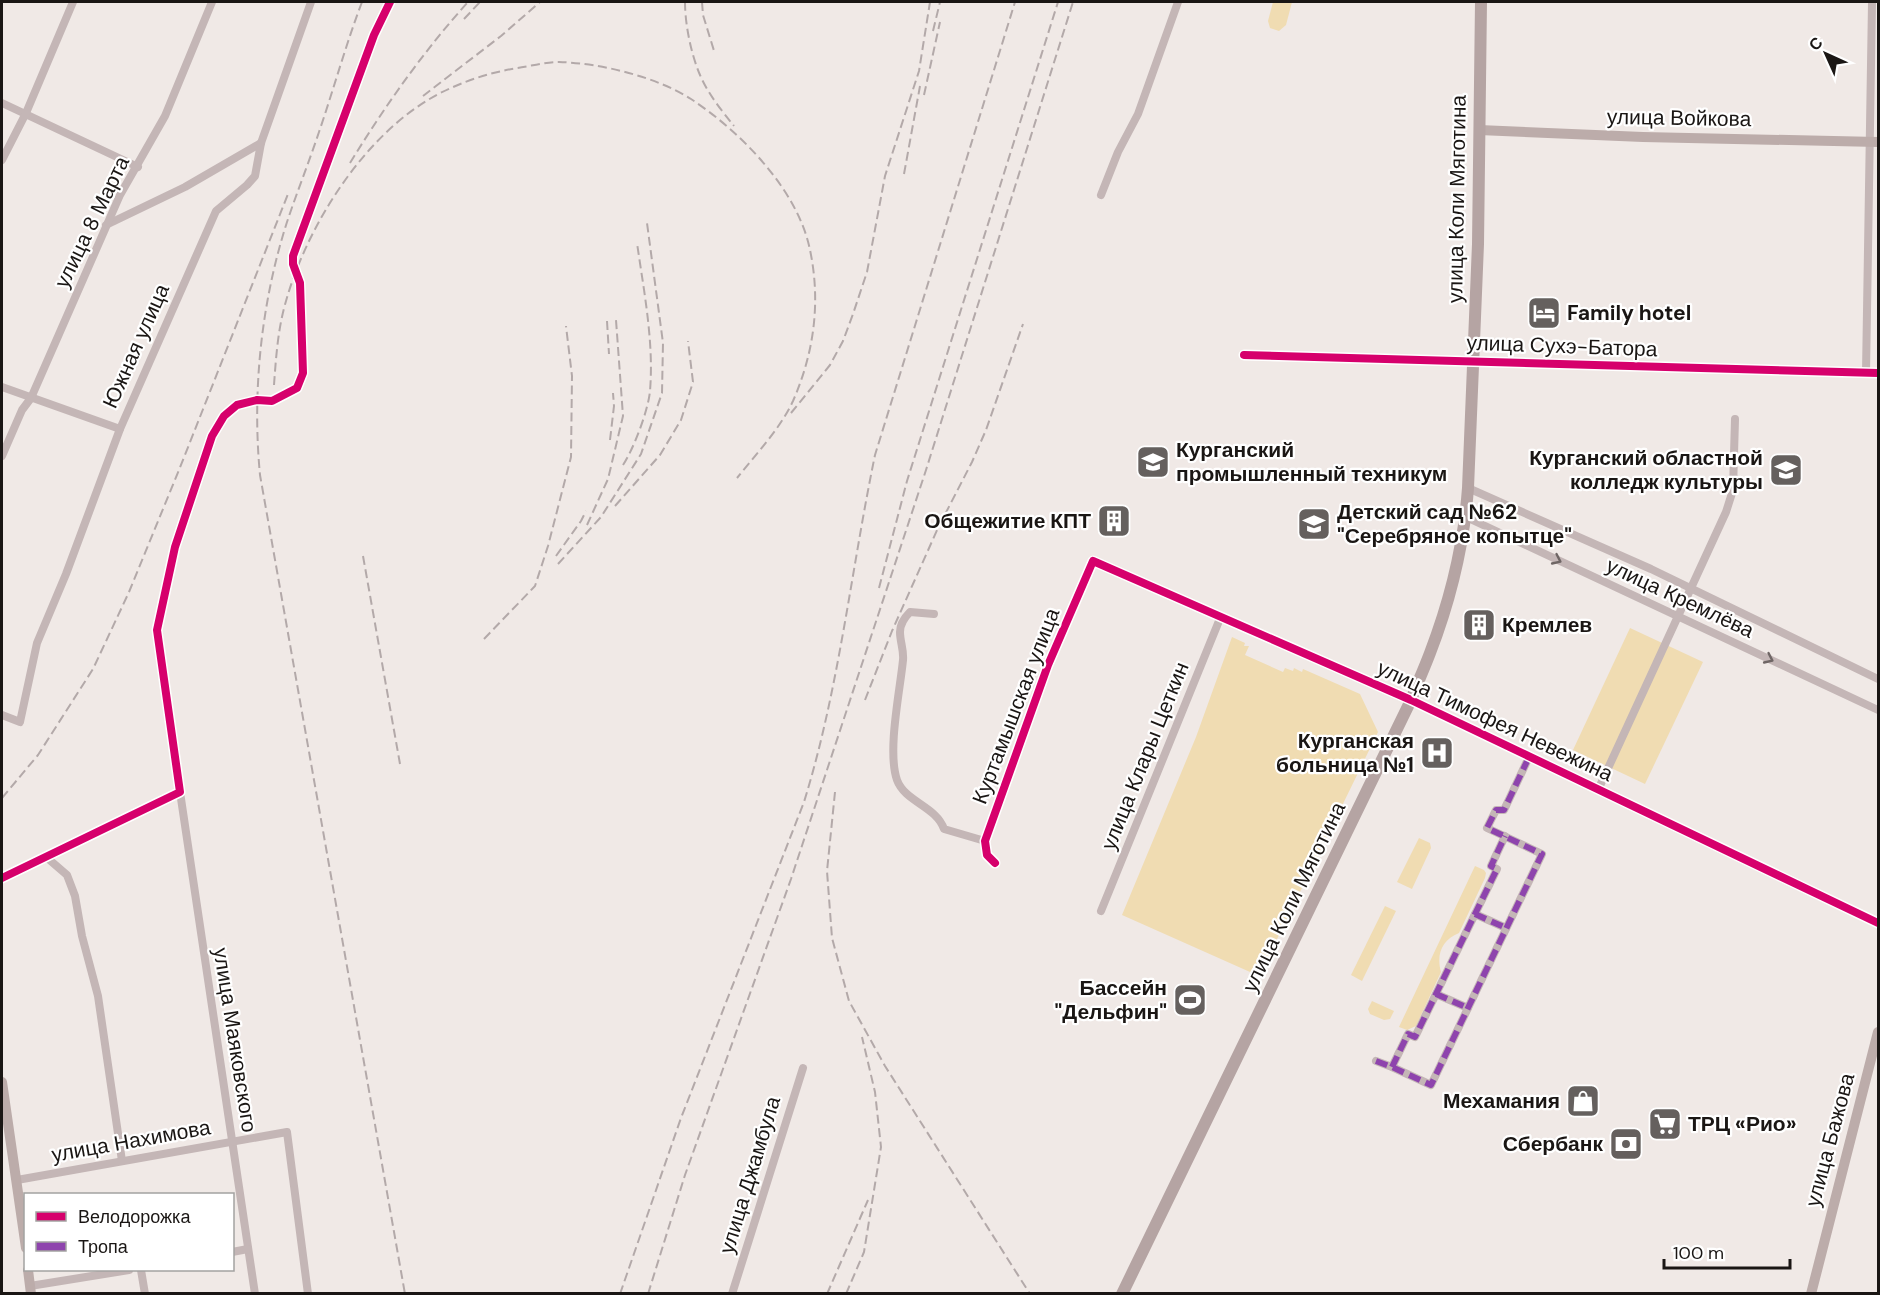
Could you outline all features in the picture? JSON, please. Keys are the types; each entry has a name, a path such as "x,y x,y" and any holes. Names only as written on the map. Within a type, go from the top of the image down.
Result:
{"main road":[{"name":"улица Коли Мяготина","path":"1122,1293 1411,700 1430,652 1449,591 1459,555 1466,517 1468,488 1478,244 1481,2"}],"street":[{"path":"2,160 26,113 73,2"},
{"name":"улица 8 Марта","path":"2,456 22,410 31,398 120,195 165,116 212,2"},
{"name":"Южная улица","path":"2,715 20,722 37,644 66,574 120,429 216,211 255,176 261,143 311,2"},
{"name":"улица Маяковского","path":"255,1293 157,630 175,548 212,436 224,416 237,405 257,400 272,401 297,388 303,373 300,283 292,264 293,256 374,35 390,2"},
{"path":"1101,195 1118,152 1138,114 1179,2"},
{"path":"1866,373 1874,142 1872,3"},
{"path":"2,103 138,166"},
{"name":"улица Войкова","path":"1479,130 1632,137 1874,142"},
{"path":"106,225 185,187 261,143"},
{"name":"улица Сухэ-Батора","path":"1244,355 1878,373"},
{"path":"2,387 120,429"},
{"path":"1598,790 1726,512 1733,490 1735,419"},
{"name":"улица Кремлёва","path":"1468,488 1578,535 1692,588 1878,679"},
{"name":"улица Кремлёва","path":"1466,517 1878,710"},
{"name":"улица Тимофея Невежина","path":"1093,561 1411,700 1878,923"},
{"name":"Куртамышская улица","path":"985,841 1048,665 1093,561"},
{"path":"934,614 910,612 900,630 903,659 896,717 894,753 896,778 906,793 941,819 944,829 985,841 987,855 994,863"},
{"name":"улица Клары Цеткин","path":"1101,911 1221,616"},
{"path":"1376,1061 1392,1066 1431,1085 1542,854 1487,828 1496,810 1504,810 1529,757"},
{"path":"2,878 180,792"},
{"path":"1392,1066 1408,1034 1415,1037 1497,869 1491,866 1505,836"},
{"path":"45,856 67,875 75,896 82,936 98,996 122,1161"},
{"path":"1475,914 1506,928"},
{"path":"1436,994 1467,1008"},
{"name":"улица Бажова","path":"1810,1293 1878,1032"},
{"name":"улица Джамбула","path":"732,1293 803,1068"},
{"path":"2,1082 24,1233"},
{"name":"улица Нахимова","path":"17,1180 287,1132 308,1293"},
{"path":"234,1252 248,1249"},
{"path":"28,1271 31,1290 120,1271"},
{"path":"141,1271 145,1293"}],"shaded area":[{"path":"1273,2 1292,2 1286,25 1279,31 1270,28 1268,21"},
{"path":"1630,628 1703,662 1645,784 1573,750"},
{"path":"1232,637 1245,643 1244,646 1249,646 1245,655 1283,672 1285,668 1293,671 1294,668 1302,672 1303,669 1360,694 1378,732 1259,976 1122,915 1196,737"},
{"path":"1419,838 1430,843 1431,848 1412,889 1397,882"},
{"path":"1475,866 1484,870 1485,878 1459,933 1448,940 1442,948 1439,959 1441,972 1416,1026 1407,1030 1399,1027"},
{"path":"1385,906 1396,911 1362,981 1351,975"},
{"path":"1372,1001 1394,1011 1390,1019 1384,1020 1370,1014 1368,1009"}],"railway":[{"path":"362,2 278,253 261,348 258,380 258,444 260,475 405,1294"},
{"path":"350,163 405,80 468,2"},
{"path":"464,19 480,2"},
{"path":"423,96 501,36 540,2"},
{"path":"685,2 689,39 700,75 711,96 734,126"},
{"path":"702,2 703,15 715,54"},
{"path":"791,413 830,365 843,341 853,314 867,272 885,176 919,71 930,2"},
{"path":"933,31 940,2"},
{"path":"620,1294 681,1118 804,802 836,673 875,455 1015,2"},
{"path":"879,588 907,481 1058,2"},
{"path":"648,1294 685,1175 791,879 926,470 1073,2"},
{"path":"924,95 940,22"},
{"path":"274,385 283,311 296,270 310,238 327,207 348,177 370,149 395,124 422,104 451,88 492,73 554,62 610,68 645,78 677,91 729,128 765,164 780,185 793,206 810,250 815,289 814,327 800,383 788,411 737,478"},
{"path":"904,174 920,86"},
{"path":"2,798 38,755 93,669 129,592 288,194"},
{"path":"558,564 601,517 641,454 662,393 663,343 647,223"},
{"path":"623,465 640,429 650,391 651,354 637,243"},
{"path":"587,525 608,479 623,416 616,320"},
{"path":"607,321 609,354"},
{"path":"865,700 892,631 938,528 986,430 1023,324"},
{"path":"484,639 535,586 548,546 571,457 572,376 566,326"},
{"path":"615,506 660,455 681,420 693,382 688,341"},
{"path":"610,440 614,406 613,393"},
{"path":"556,556 586,511"},
{"path":"363,556 400,764"},
{"path":"835,792 827,871 832,938 849,1001 885,1066 1030,1294"},
{"path":"846,1294 864,1252 881,1147 875,1092 862,1037"},
{"path":"827,1294 868,1200"}],"marked path":[{"path":"1376,1061 1431,1085 1542,854 1487,828 1496,810 1504,810 1529,757"},
{"path":"1392,1067 1408,1034 1415,1037 1497,869 1491,866 1505,836"},
{"path":"1475,914 1506,928"},
{"path":"1436,994 1468,1008"}],"cycle path":[{"path":"2,878 180,792 157,630 175,547 212,436 224,416 237,405 257,400 272,401 297,388 303,373 300,283 293,264 293,256 374,35 390,2"},
{"path":"1244,355 1878,373"},
{"path":"995,863 987,855 985,841 1048,665 1093,561 1411,700 1878,923"}],"place":[{"name":"Family hotel","path":"1544,313"},
{"name":"Курганский промышленный техникум","path":"1153,462"},
{"name":"Курганский областной колледж культуры","path":"1786,470"},
{"name":"Общежитие КПТ","path":"1114,521"},
{"name":"Детский сад №62 \"Серебряное копытце\"","path":"1314,524"},
{"name":"Кремлев","path":"1479,625"},
{"name":"Курганская больница №1","path":"1437,753"},
{"name":"Бассейн \"Дельфин\"","path":"1190,1000"},
{"name":"Мехамания","path":"1583,1101"},
{"name":"ТРЦ «Рио»","path":"1665,1124"},
{"name":"Сбербанк","path":"1626,1144"}]}
